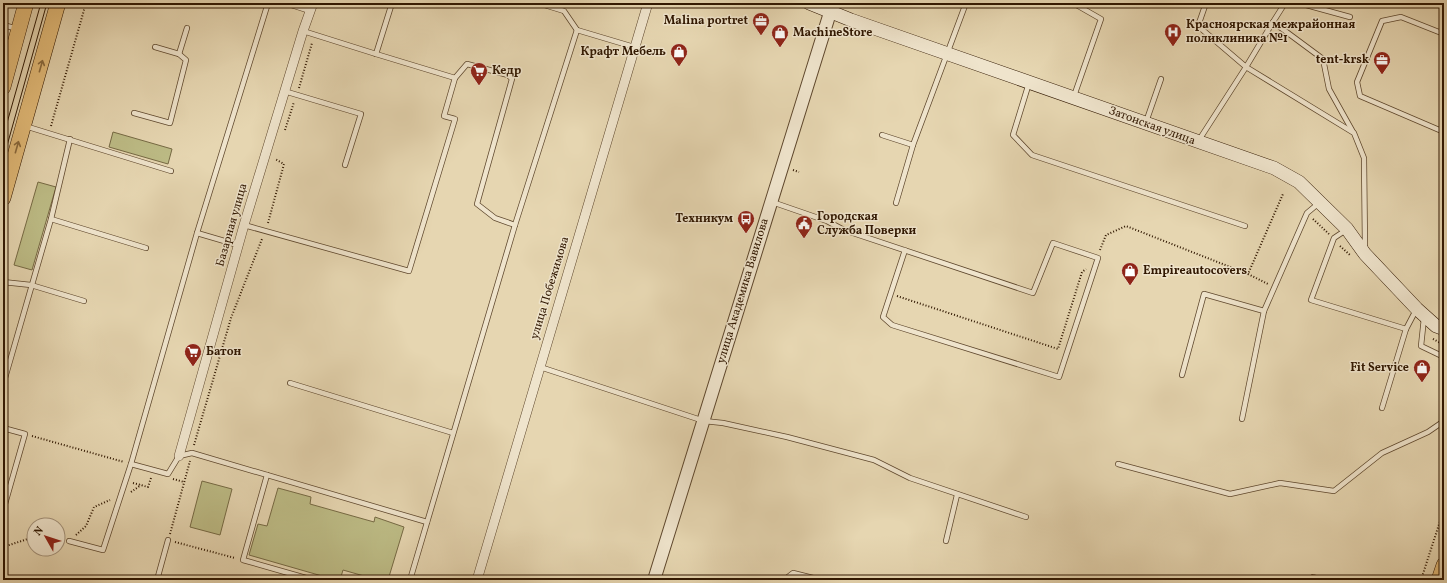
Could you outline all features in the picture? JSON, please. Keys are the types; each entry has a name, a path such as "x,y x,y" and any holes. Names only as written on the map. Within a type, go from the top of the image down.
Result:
{"highway":[{"path":"3,87 26,3"},
{"path":"3,198 58,3"},
{"path":"1439,580 1444,564"}],"main road":[{"name":"Затонская улица","path":"809,3 831,7 948,54 1274,168 1299,182 1347,229 1365,254 1420,313 1436,326 1444,329"}],"street":[{"name":"улица Побежимова","path":"476,580 648,3"},
{"name":"Базарная улица","path":"179,456 238,245 284,91 312,7"},
{"name":"улица Академика Вавилова","path":"654,580 831,7"}],"lane":[{"path":"70,541 104,550 197,233 268,3"},
{"path":"285,3 312,7"},
{"path":"376,54 392,3"},
{"path":"538,3 564,11 577,30 634,47"},
{"path":"896,203 912,145 938,74 948,54 966,3"},
{"path":"1073,3 1101,19 1073,97"},
{"path":"1206,3 1198,26 1246,66 1354,133"},
{"path":"1198,142 1285,3"},
{"path":"1300,3 1350,17"},
{"path":"1444,34 1402,17 1382,21 1357,82 1360,96 1444,132"},
{"path":"1273,22 1323,59 1329,89 1354,133 1364,158 1365,254"},
{"path":"3,25 19,29"},
{"path":"179,54 187,28"},
{"path":"410,580 516,225 577,30"},
{"path":"303,31 314,36 455,78"},
{"path":"134,113 170,123 186,60 179,54 155,47"},
{"path":"244,225 409,271 455,119 444,116 455,78 467,64 508,75 512,79 477,204 494,218 516,225"},
{"path":"1145,124 1162,78"},
{"path":"1029,82 1013,135 1032,154 1245,226"},
{"path":"284,91 361,114 345,165"},
{"path":"24,125 171,171"},
{"path":"882,135 912,145"},
{"path":"3,385 51,219 70,140"},
{"path":"770,201 828,221 844,230 905,250 1033,293 1053,243 1098,258 1059,377 892,326 883,317 905,250"},
{"path":"1242,419 1264,310 1307,213 1320,202"},
{"path":"51,219 146,248"},
{"path":"1347,229 1334,238 1310,300 1406,329"},
{"path":"197,233 238,245"},
{"path":"3,282 32,285 84,301"},
{"path":"1182,375 1204,294 1264,310"},
{"path":"1382,408 1406,329 1420,313"},
{"path":"1420,313 1421,346 1444,358"},
{"path":"539,367 704,421 723,423 787,437 874,460 910,478 957,496 1026,517"},
{"path":"290,383 453,433"},
{"path":"1118,464 1230,494 1280,483 1334,491 1382,453 1428,432 1444,421"},
{"path":"3,428 25,434 3,511"},
{"path":"130,464 168,474 179,456 192,453 427,522"},
{"path":"267,475 243,560 313,580"},
{"path":"946,541 957,496"},
{"path":"157,580 168,540"},
{"path":"784,580 793,573 821,580"},
{"path":"1313,577 1324,580"}],"path":[{"path":"50,133 86,3"},
{"path":"285,131 314,36"},
{"path":"243,560 168,540 231,318 266,230 284,164 275,159 278,152"},
{"path":"1248,274 1283,194"},
{"path":"890,294 1058,348 1082,272 1098,258 1106,235 1126,226 1248,274 1275,288"},
{"path":"25,434 130,464"},
{"path":"125,481 148,487 152,473"},
{"path":"171,478 184,482"},
{"path":"70,541 86,526 94,507 107,500 120,499"},
{"path":"1421,580 1444,509"},
{"path":"3,547 26,540"}],"shaded area":[{"path":"113,132 172,149 168,164 109,147"},
{"path":"38,182 56,187 32,270 14,265"},
{"path":"202,481 232,489 220,535 190,527"},
{"path":"278,488 311,497 310,504 374,522 375,517 404,527 388,580 378,580 343,570 340,580 336,580 249,555 258,524 267,526"}],"tram line":[{"path":"3,137 41,3"},
{"path":"3,160 47,3"}],"place":[{"name":"Malina portret","path":"761,36"},
{"name":"Красноярская межрайонная поликлиника №1","path":"1173,47"},
{"name":"MachineStore","path":"780,48"},
{"name":"Крафт Мебель","path":"679,67"},
{"name":"tent-krsk","path":"1382,75"},
{"name":"Кедр","path":"479,86"},
{"name":"Техникум","path":"746,234"},
{"name":"Городская Служба Поверки","path":"804,239"},
{"name":"Empireautocovers","path":"1130,286"},
{"name":"Батон","path":"193,367"},
{"name":"Fit Service","path":"1422,383"}]}
